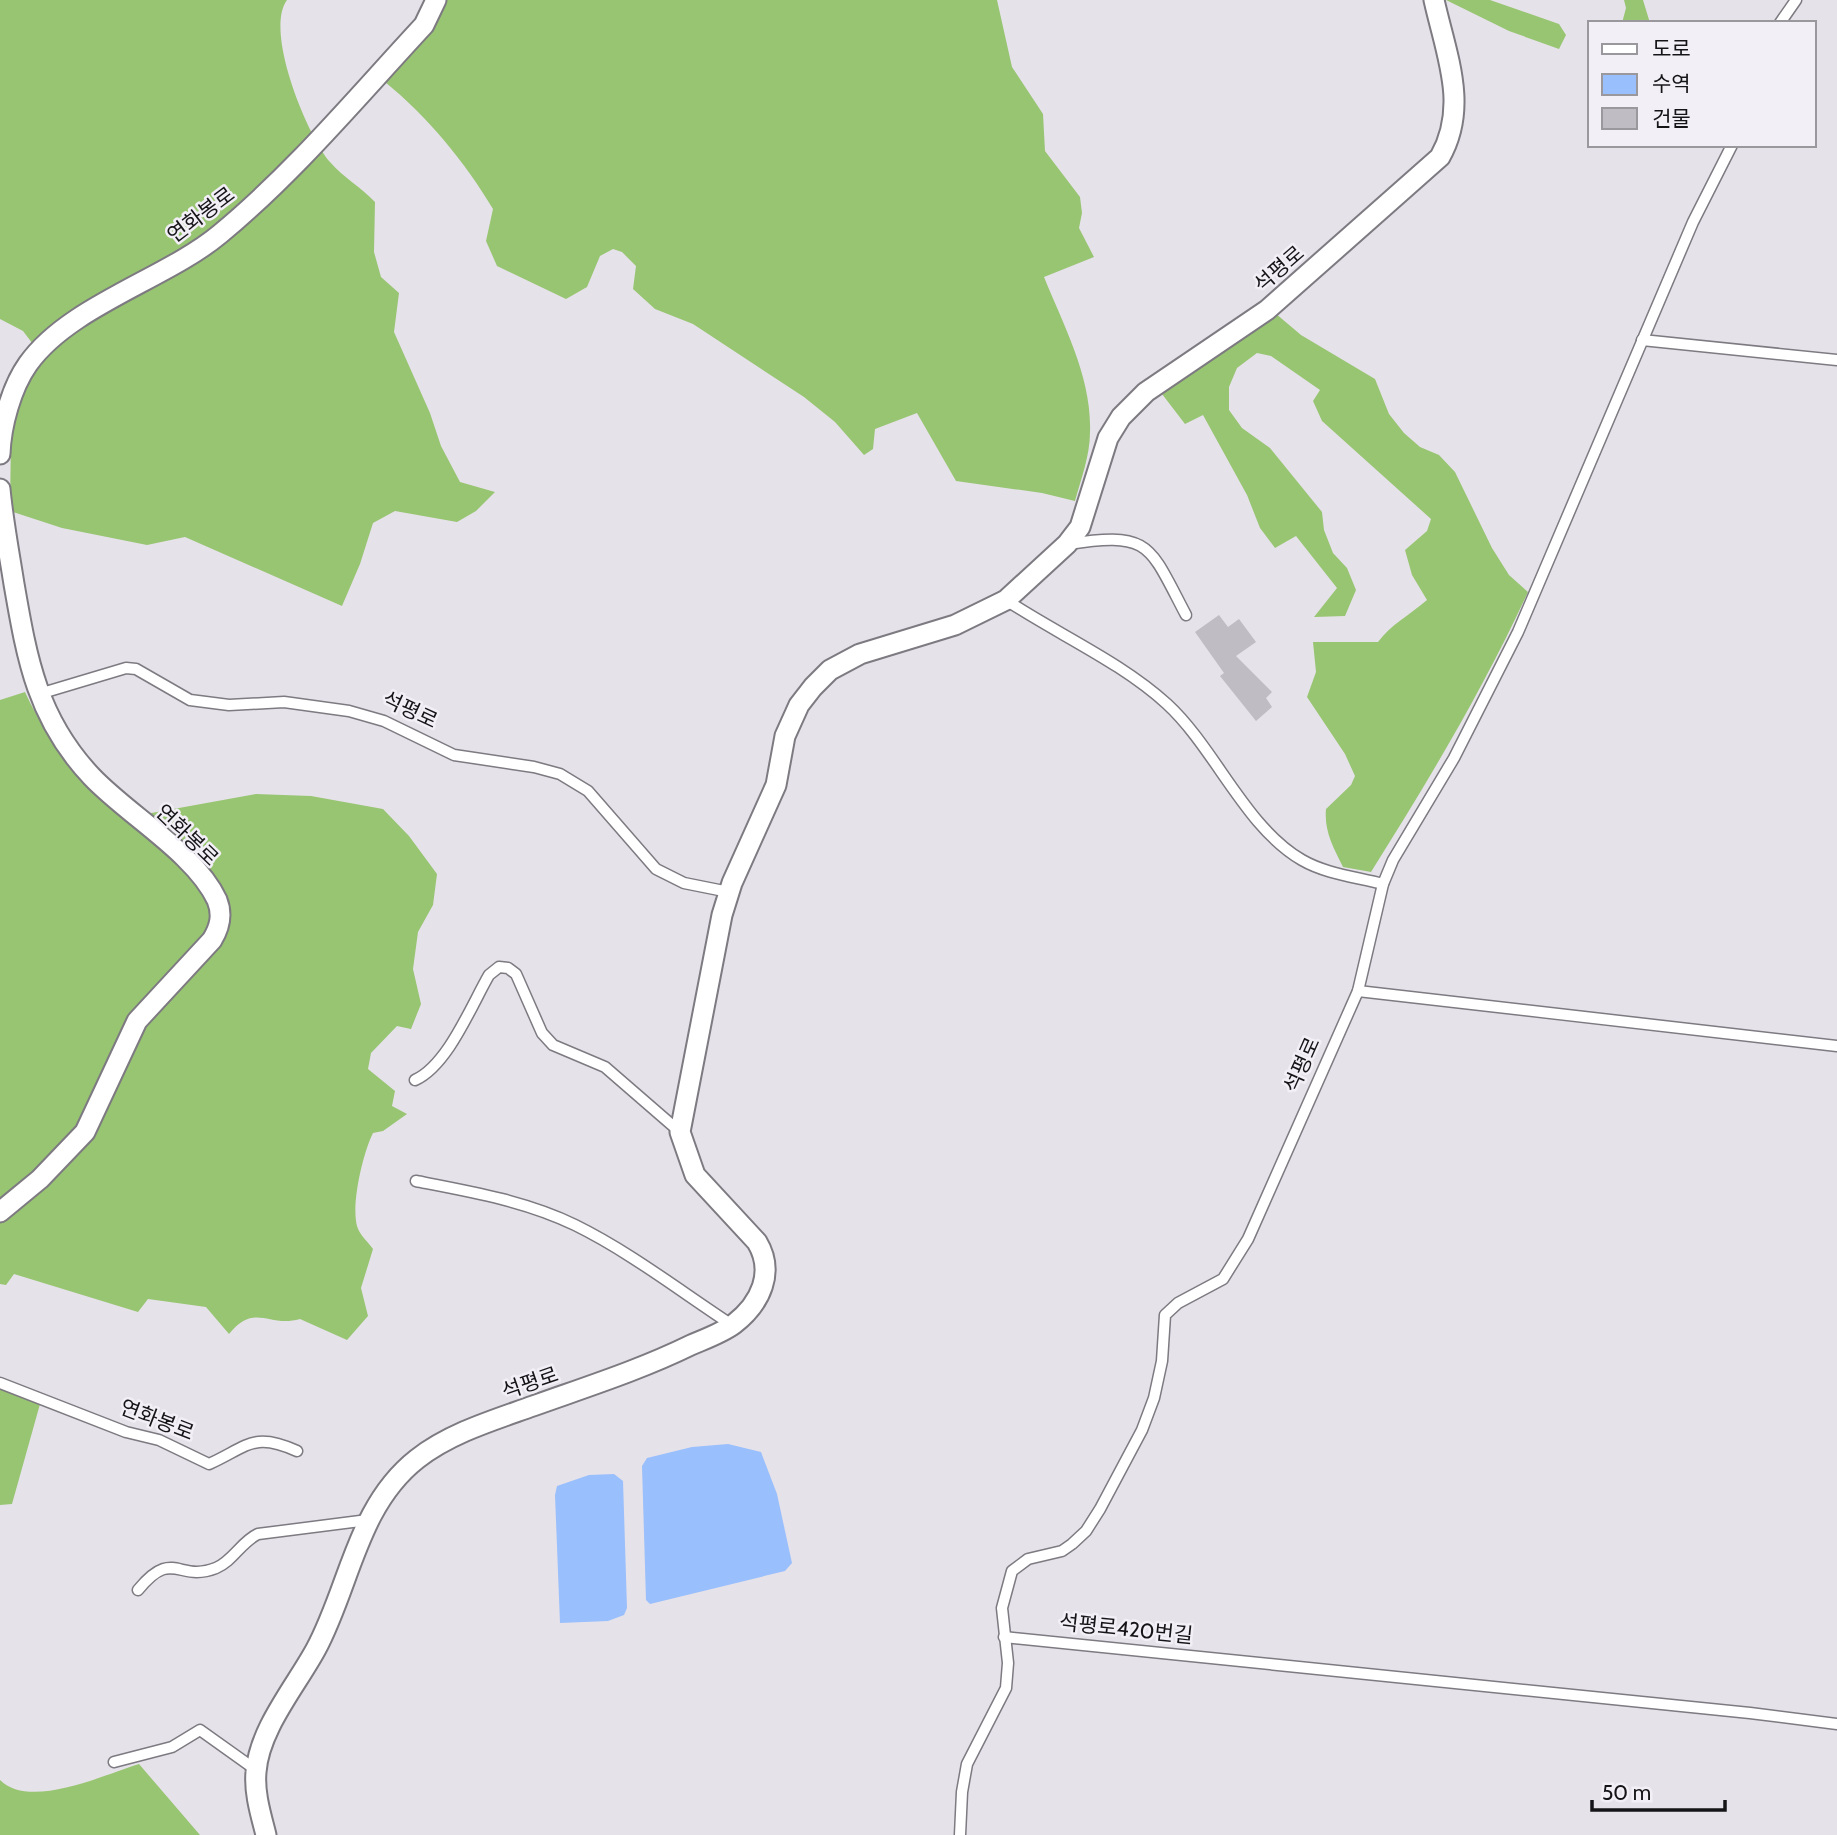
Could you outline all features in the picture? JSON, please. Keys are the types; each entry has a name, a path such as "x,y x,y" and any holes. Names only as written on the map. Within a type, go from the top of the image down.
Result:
{"street":[{"name":"연화봉로","path":"0,454 6,418 18,385 27,364 43,347 90,312 193,254 220,234 310,151 424,25 436,0"},
{"name":"석평로","path":"266,1835 256,1790 256,1770 265,1741 322,1638 369,1520 393,1484 415,1460 439,1444 499,1418 654,1364 732,1325 750,1310 760,1293 767,1273 765,1255 758,1241 695,1175 680,1132 684,1095 729,892 776,785 785,736 799,705 830,670 860,654 955,625 1006,600 1067,544 1080,527 1108,438 1121,417 1146,392 1267,310 1440,158 1452,136 1456,113 1434,0"},
{"name":"연화봉로","path":"0,489 24,645 37,694 56,732 91,776 198,873 217,900 221,917 219,930 212,940 137,1021 85,1132 40,1179 0,1212"}],"lane":[{"path":"1781,21 1796,0"},
{"name":"석평로","path":"1004,1637 1002,1608 1012,1571 1028,1559 1062,1551 1086,1531 1142,1430 1154,1398 1162,1361 1165,1315 1178,1303 1223,1279 1237,1261 1282,1166 1358,991 1384,884 1404,839 1454,758 1504,660 1693,222 1731,147"},
{"path":"1642,340 1837,360"},
{"path":"1067,544 1122,538 1139,543 1153,556 1186,615"},
{"path":"1006,600 1142,684 1168,704 1214,761 1232,789 1289,850 1326,870 1384,884"},
{"name":"석평로","path":"37,694 125,668 136,668 190,699 229,705 284,702 366,714 454,755 534,767 560,774 588,791 656,869 684,883 729,892"},
{"name":"석평로","path":"415,1080 426,1075 438,1061 489,975 499,967 508,968 516,974 542,1033 553,1045 605,1067 680,1132"},
{"path":"1358,991 1837,1046"},
{"path":"416,1181 500,1199 571,1223 607,1241 732,1325"},
{"name":"연화봉로","path":"0,1383 126,1432 159,1440 209,1464 251,1441 278,1442 297,1451"},
{"path":"138,1590 153,1572 165,1567 197,1570 215,1568 246,1540 258,1534 369,1520"},
{"path":"960,1835 962,1792 967,1764 1006,1688 1008,1663 1004,1637"},
{"name":"석평로420번길","path":"1004,1637 1837,1724"},
{"path":"114,1762 172,1747 200,1730 256,1770"}],"green space":[{"path":"0,0 287,0 281,15 281,35 284,58 300,107 310,130 330,162 375,202 374,252 381,277 399,293 394,332 430,413 441,446 460,482 495,492 476,511 457,522 395,511 373,523 360,564 342,606 185,537 147,545 62,528 10,511 11,433 19,393 42,356 23,331 0,319"},
{"path":"442,0 997,0 1012,67 1043,114 1045,151 1080,197 1082,213 1079,228 1094,257 1044,277 1082,372 1089,412 1089,450 1075,501 1042,493 956,481 917,413 875,429 873,449 864,455 835,422 804,397 693,324 655,309 633,289 636,266 622,252 613,249 600,256 587,287 566,299 497,266 486,241 493,209 445,141 385,82 435,24"},
{"path":"1446,0 1490,0 1559,24 1566,35 1559,49 1509,31"},
{"path":"1624,0 1643,0 1649,21 1623,21 1626,8"},
{"path":"1275,313 1301,335 1375,379 1389,414 1404,433 1420,447 1439,455 1455,472 1492,548 1509,575 1528,592 1454,735 1371,872 1343,867 1328,832 1326,809 1351,785 1355,776 1345,754 1307,697 1316,672 1313,642 1378,642 1427,600 1412,575 1405,550 1427,531 1431,519 1322,421 1313,401 1320,390 1271,356 1257,353 1237,368 1229,387 1229,410 1242,428 1270,448 1322,512 1324,530 1333,553 1347,568 1356,590 1345,616 1314,617 1337,588 1296,536 1275,548 1260,528 1247,495 1203,415 1185,424 1162,394 1177,379"},
{"path":"25,692 55,743 77,771 118,814 146,814 256,794 311,796 383,809 409,836 437,874 433,905 418,932 413,969 421,1004 411,1029 397,1026 371,1053 368,1069 395,1091 392,1106 407,1114 383,1131 373,1133 362,1165 356,1217 360,1232 373,1249 361,1288 368,1316 347,1340 300,1319 247,1319 229,1334 206,1307 148,1299 138,1312 14,1274 6,1285 0,1284 0,700"},
{"path":"0,1389 40,1404 12,1504 0,1505"},
{"path":"139,1764 200,1835 0,1835 0,1780 13,1788 29,1792 48,1791 87,1782"}],"water":[{"path":"728,1444 761,1452 777,1494 792,1563 785,1571 650,1604 646,1600 642,1466 647,1458 692,1447"},
{"path":"614,1474 623,1481 627,1608 624,1615 608,1621 560,1623 555,1495 557,1486 589,1475"}],"building":[{"path":"1219,615 1228,627 1239,619 1256,642 1236,656 1272,692 1266,698 1272,707 1256,721 1220,676 1224,673 1195,632"}]}
